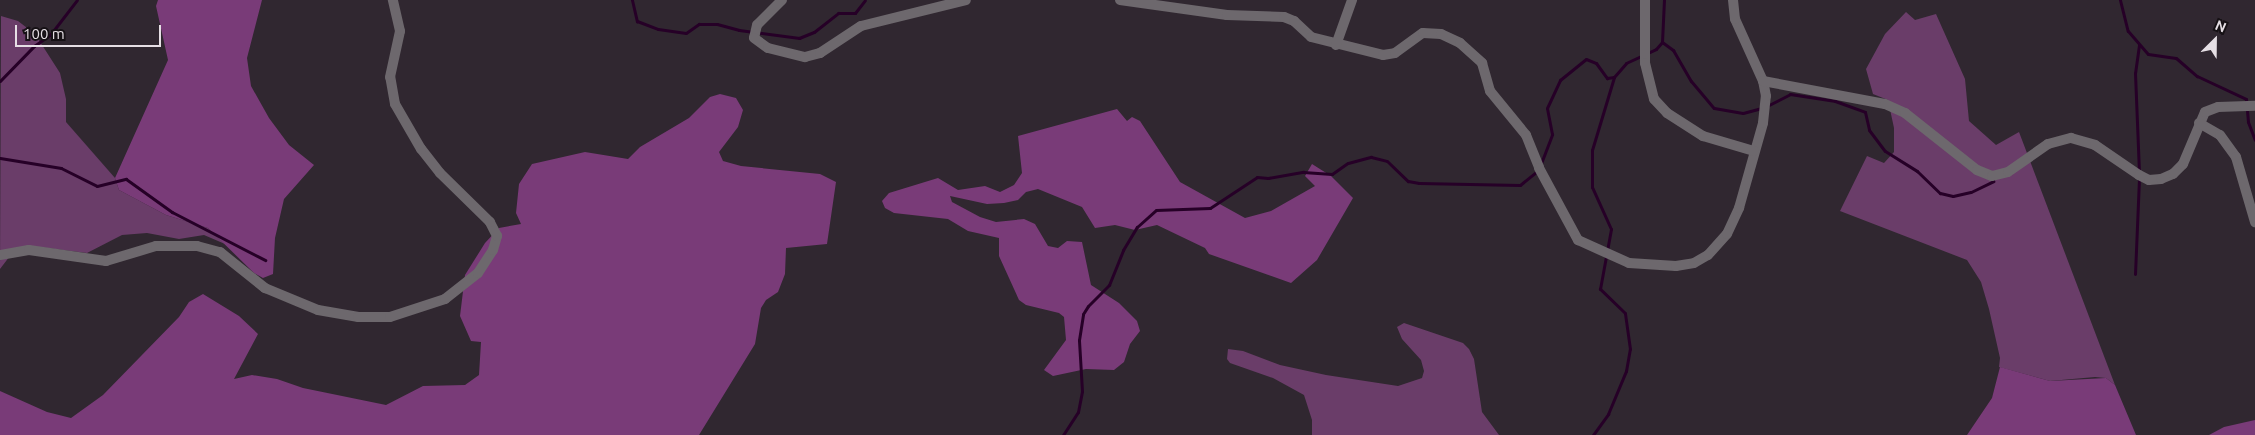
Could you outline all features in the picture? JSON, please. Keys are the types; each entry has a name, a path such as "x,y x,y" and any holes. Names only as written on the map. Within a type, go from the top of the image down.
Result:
{"street":[{"path":"0,255 28,250 106,261 156,246 197,246 220,252 265,288 318,310 358,317 390,317 445,299 478,273 493,250 496,233 490,222 440,173 421,149 395,104 390,77 400,31 393,0"},
{"path":"782,0 757,25 754,38 768,48 805,58 820,53 861,26 966,0"},
{"path":"1120,0 1226,15 1284,17 1294,21 1312,37 1368,53 1389,54 1423,33 1431,32 1460,43 1482,63 1490,91 1526,135 1539,168 1575,236 1583,244 1604,250 1629,263 1684,266 1708,255 1733,222 1766,110 1763,81 1735,19 1733,0"},
{"path":"1336,45 1352,0"},
{"path":"1645,0 1645,63 1654,100 1667,113 1703,136 1754,151"},
{"path":"1763,81 1885,104 1913,119 1977,170 1992,176 2008,172 2048,144 2071,138 2095,146 2149,180 2161,179 2173,174 2183,164 2199,123 2209,109 2255,106"},
{"path":"2199,123 2220,135 2236,157 2255,222"}],"shaded area":[{"path":"158,0 262,0 247,58 251,86 269,118 289,145 314,165 284,199 275,238 273,274 263,278 254,273 208,228 166,215 119,190 115,178 168,60 156,6"},
{"path":"1906,12 1915,20 1936,14 1965,79 1969,121 1996,145 2019,132 2115,385 2106,378 2095,377 2050,381 1999,367 2000,358 1981,282 1967,260 1840,211 1867,156 1884,163 1894,152 1894,128 1888,100 1873,94 1866,69 1885,34"},
{"path":"1,16 18,21 35,34 60,73 66,99 66,122 115,178 119,190 166,215 208,228 225,244 204,235 179,239 147,233 122,235 87,253 31,246 16,248 0,269"},
{"path":"720,94 736,98 743,110 738,127 719,152 723,161 741,166 820,174 836,182 827,244 786,248 785,274 778,292 766,300 761,308 755,344 699,435 0,435 0,391 47,412 71,418 103,395 179,317 189,302 203,294 239,316 258,334 234,379 252,375 277,379 303,388 386,405 423,386 465,385 479,375 481,342 471,341 460,316 465,275 485,243 499,228 521,224 516,213 519,184 532,164 585,152 628,159 640,147 689,118 710,97"},
{"path":"1117,109 1127,121 1132,117 1140,121 1180,182 1245,218 1271,211 1315,186 1305,176 1312,164 1331,176 1353,198 1317,260 1291,283 1209,254 1205,248 1157,225 1135,230 1115,225 1095,228 1082,207 1038,189 1026,192 1018,200 1004,203 987,204 950,196 952,202 980,217 996,222 1024,219 1035,224 1048,246 1058,248 1067,241 1082,242 1091,285 1119,303 1137,321 1140,331 1130,344 1124,362 1114,370 1086,369 1053,376 1044,370 1066,340 1064,317 1059,313 1026,305 1019,300 999,256 999,238 968,231 948,219 894,213 885,208 882,201 889,193 938,178 958,190 985,186 1000,192 1014,185 1022,173 1018,136"},
{"path":"1404,323 1463,343 1469,349 1474,359 1482,412 1499,435 1312,435 1312,420 1304,395 1273,378 1230,363 1227,359 1228,349 1243,351 1280,365 1326,375 1398,386 1422,378 1424,371 1421,360 1402,339 1397,327"},
{"path":"2000,367 2050,381 2106,378 2115,385 2136,435 1967,435 1992,398"},
{"path":"2255,420 2255,435 2209,435 2224,427"}],"waterway":[{"path":"0,81 34,46 50,35 77,0"},
{"path":"632,0 637,21 658,29 686,33 699,24 717,24 739,30 799,38 814,32 838,13 855,13 865,0"},
{"path":"1593,435 1608,414 1626,371 1630,349 1625,313 1600,289 1611,229 1592,187 1592,150 1614,77 1626,63 1656,49 1662,42 1664,0"},
{"path":"2120,0 2128,31 2148,54 2176,58 2197,76 2246,99 2248,122 2255,140"},
{"path":"1662,42 1673,50 1691,81 1714,108 1743,113 1765,107 1790,94 1835,101 1865,112 1869,130 1885,151 1917,171 1940,193 1953,196 1971,192 1994,181"},
{"path":"2139,45 2135,73 2139,172"},
{"path":"1540,166 1552,134 1547,108 1560,80 1586,59 1596,63 1607,78 1614,77"},
{"path":"1063,435 1078,412 1082,391 1079,340 1083,314 1088,306 1109,285 1123,250 1137,227 1156,210 1210,208 1257,177 1268,178 1303,172 1332,174 1348,163 1371,157 1387,161 1408,181 1419,183 1520,185 1537,171"},
{"path":"0,158 61,168 97,186 126,179 172,212 265,260"},
{"path":"2135,274 2139,178"}]}
